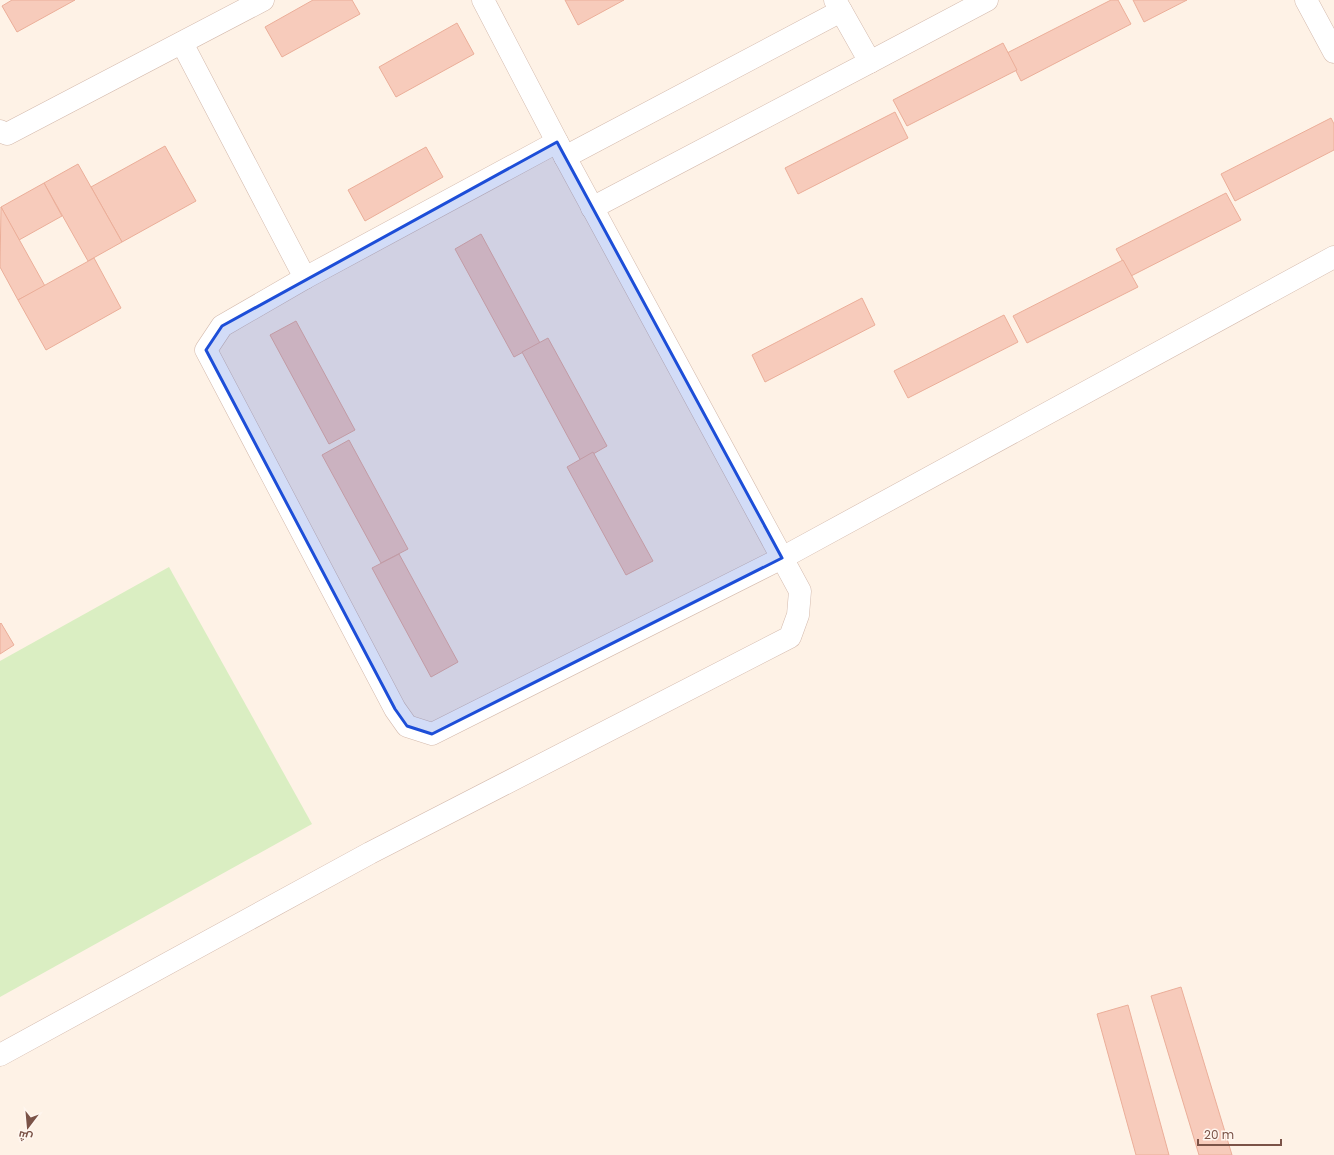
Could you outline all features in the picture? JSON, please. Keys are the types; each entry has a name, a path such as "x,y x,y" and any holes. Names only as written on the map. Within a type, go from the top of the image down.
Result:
{"street":[{"path":"2,134 263,0"},
{"path":"0,1055 370,853 790,637 798,615 800,591 592,208 483,0"},
{"path":"592,208 987,0"},
{"path":"1306,0 1334,52"},
{"path":"870,62 838,6 561,149 305,278 222,326 206,350 396,709 407,726 432,734 447,728 782,558 1334,257"},
{"path":"182,42 305,278"}],"highlighted area":[{"path":"557,142 782,558 432,734 407,726 395,709 206,350 222,326"}],"green space":[{"path":"169,567 312,824 0,997 0,661"}],"building":[{"path":"12,0 75,0 17,32 2,6"},
{"path":"313,0 352,0 360,14 282,57 265,27"},
{"path":"565,0 624,0 578,25"},
{"path":"1111,0 1118,0 1131,24 1021,81 1007,53"},
{"path":"1133,0 1187,0 1144,22"},
{"path":"457,23 474,54 396,97 379,67"},
{"path":"1003,43 1017,70 907,126 893,100"},
{"path":"895,112 908,138 798,194 785,168"},
{"path":"1331,118 1334,124 1334,150 1235,201 1221,174"},
{"path":"165,146 196,201 122,242 91,187"},
{"path":"426,147 443,177 365,221 348,190"},
{"path":"78,164 122,242 88,261 44,183"},
{"path":"44,183 62,216 19,240 1,207"},
{"path":"1226,193 1241,220 1131,276 1116,249"},
{"path":"1,207 45,286 18,300 0,267"},
{"path":"481,234 540,343 514,357 455,249"},
{"path":"94,258 121,308 46,350 18,300"},
{"path":"1123,260 1138,287 1027,343 1013,316"},
{"path":"862,298 875,325 765,382 752,355"},
{"path":"1004,315 1018,342 908,398 894,371"},
{"path":"296,321 355,430 329,444 270,335"},
{"path":"548,338 607,446 581,461 522,352"},
{"path":"349,440 408,549 381,563 322,455"},
{"path":"593,452 653,561 626,575 567,467"},
{"path":"399,554 458,662 431,677 372,568"},
{"path":"1,623 14,645 0,654 0,624"},
{"path":"1181,987 1232,1155 1199,1155 1151,996"},
{"path":"1128,1005 1169,1155 1136,1155 1097,1014"}]}
